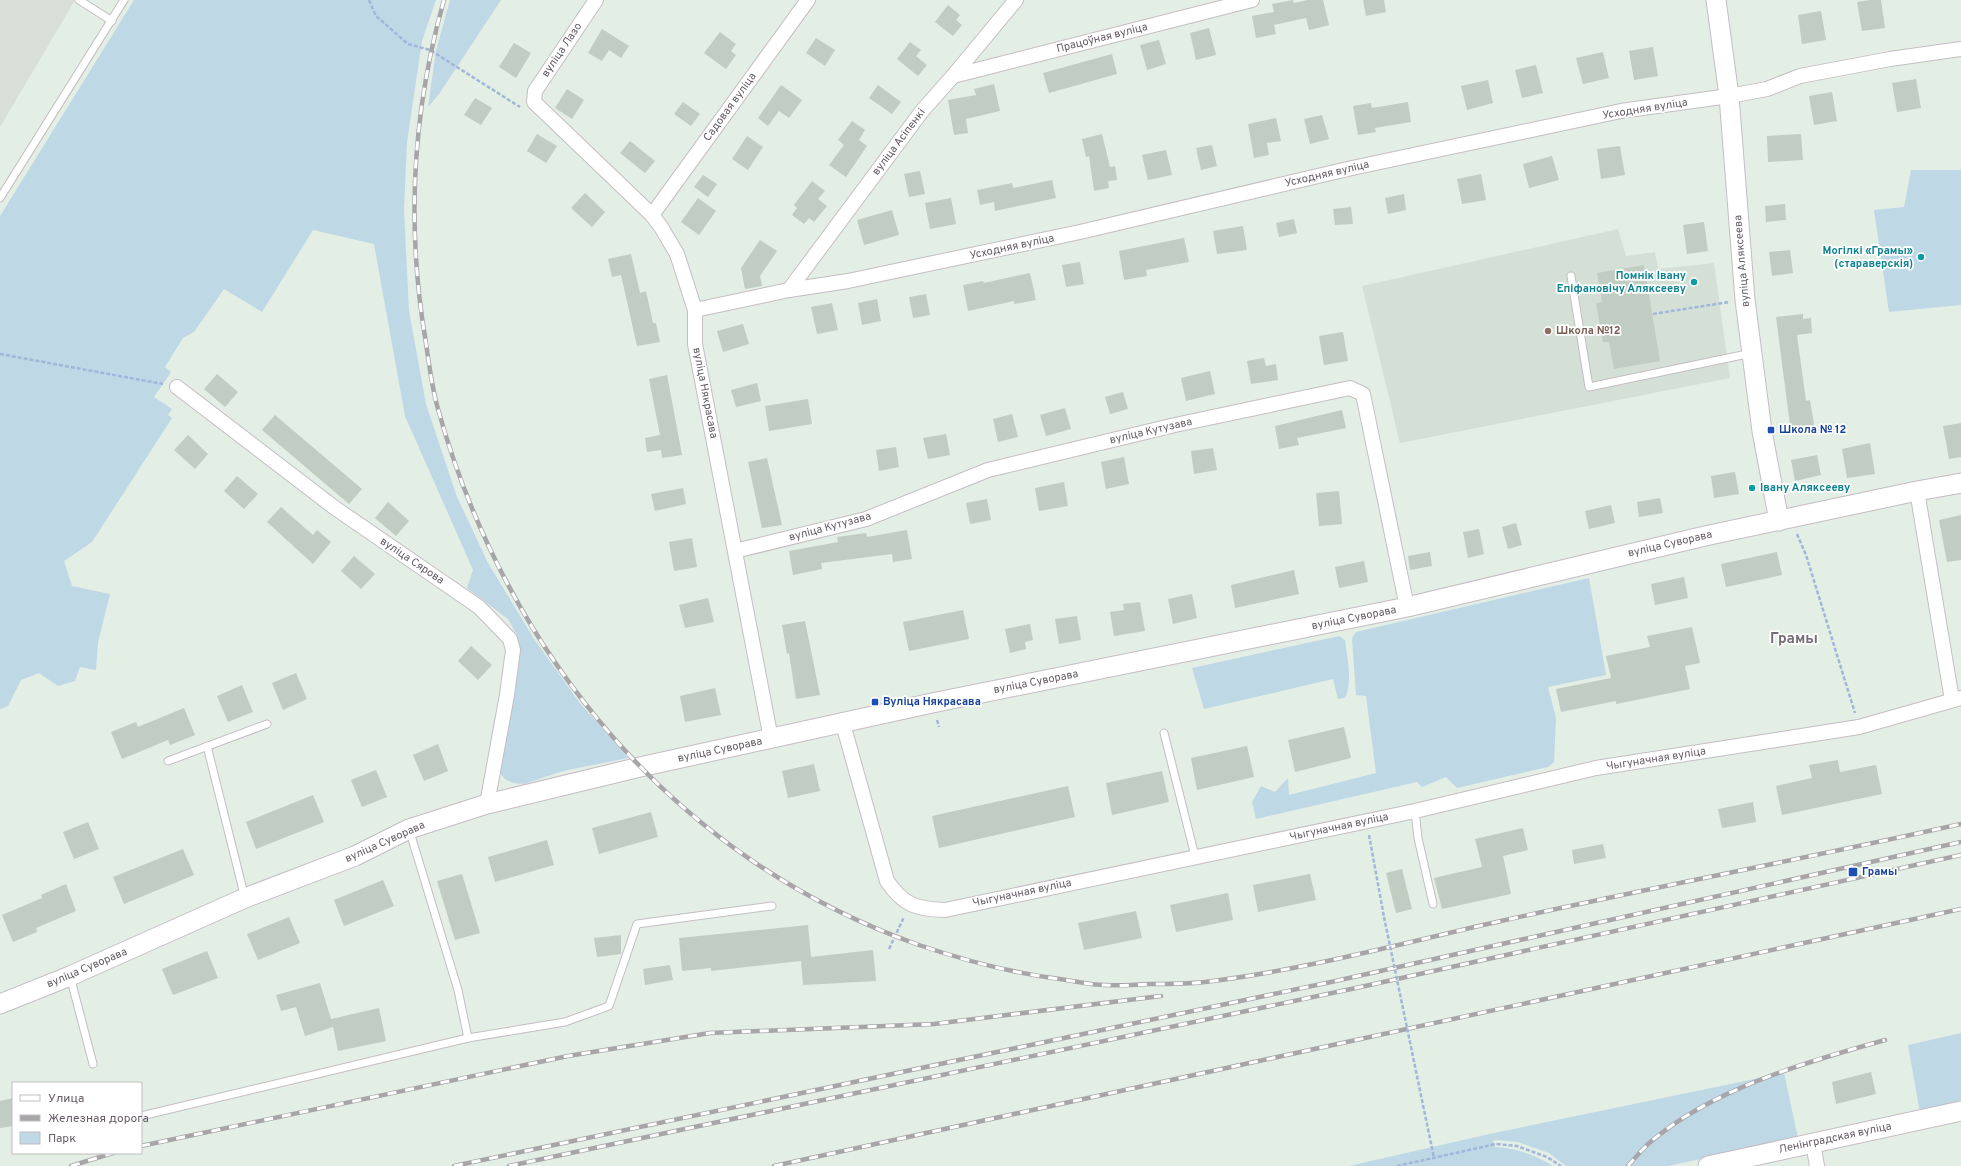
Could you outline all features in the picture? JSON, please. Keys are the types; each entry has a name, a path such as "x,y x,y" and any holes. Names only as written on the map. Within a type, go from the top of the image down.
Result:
{"street":[{"name":"вуліца Лазо","path":"534,102 535,91 596,0"},
{"name":"Садовая вуліца","path":"652,215 808,0"},
{"name":"вуліца Асіпенкі","path":"789,290 922,111 1016,0"},
{"name":"Працоўная вуліца","path":"953,76 1252,0"},
{"name":"вуліца Аляксеева","path":"1716,0 1729,96 1745,300 1762,431 1785,520"},
{"name":"Усходняя вуліца","path":"695,310 789,290 848,281 1080,232 1352,168 1621,111 1729,96 1767,89 1800,76 1890,59 1961,49"},
{"name":"вуліца Някрасава","path":"534,102 652,215 677,254 695,310 695,344 771,739"},
{"name":"вуліца Сярова","path":"177,388 335,508 478,607 510,640 513,650 507,695 487,804"},
{"name":"вуліца Кутузава","path":"735,551 866,519 988,470 1175,425 1350,388 1363,394 1407,607"},
{"name":"вуліца Суворава","path":"0,1004 70,976 245,898 355,856 409,829 487,804 640,767 843,724 940,701 1407,607 1705,536 1785,520 1917,490 1961,483"},
{"path":"1917,490 1957,699"},
{"name":"Чыгуначная вуліца","path":"843,724 887,881 896,895 910,904 927,909 945,910 1195,856 1415,811 1596,768 1860,727 1957,699"},
{"name":"Ленінградская вуліца","path":"1708,1166 1961,1111"},
{"path":"1813,1143 1817,1166"}],"lane":[{"path":"79,0 112,20"},
{"path":"0,198 124,0"},
{"path":"1571,276 1590,387 1752,352"},
{"path":"168,761 267,724"},
{"path":"1164,733 1195,856"},
{"path":"207,746 245,898"},
{"path":"1415,811 1418,838 1433,904"},
{"path":"409,829 458,990 468,1038"},
{"path":"142,1116 468,1038 565,1022 609,1006 636,924 772,906"},
{"path":"70,976 93,1064"}],"path":[{"path":"369,0 376,16 408,44 430,50 518,107 534,102"},
{"path":"1653,314 1745,300"},
{"path":"0,354 138,378 177,388"},
{"path":"1785,520 1806,555 1860,727"},
{"path":"1367,821 1376,877 1434,1158"},
{"path":"889,949 910,904"},
{"path":"1397,1166 1496,1144 1517,1146 1547,1157 1561,1166"}],"shaded area":[{"path":"0,0 75,0 0,127"},
{"name":"Школа №12","path":"1618,229 1626,256 1655,252 1658,269 1714,263 1730,378 1400,443 1362,286"}],"green space":[{"path":"134,0 436,0 422,41 407,142 404,210 409,311 426,404 457,497 488,563 534,639 579,702 628,758 563,771 524,784 513,783 505,779 500,773 518,651 517,635 508,619 467,588 473,570 405,416 374,244 313,230 262,312 224,289 194,332 183,338 165,367 171,372 154,397 172,409 168,415 172,418 92,542 64,561 72,586 110,594 98,642 96,670 80,667 75,681 58,686 39,673 21,680 8,706 0,709 0,216"},
{"path":"450,0 501,0 439,94 428,107 436,51"},
{"name":"Могілкі «Грамы» (стараверскія)","path":"1911,170 1961,170 1961,305 1889,312 1874,210 1904,207"},
{"path":"1589,578 1606,675 1548,687 1556,718 1554,762 1548,767 1457,788 1446,777 1422,787 1417,782 1256,819 1252,802 1261,786 1275,792 1288,778 1289,795 1376,773 1366,696 1356,695 1352,638 1356,632"},
{"path":"1339,636 1345,640 1349,669 1349,685 1345,698 1338,699 1333,679 1204,709 1192,668"},
{"path":"1961,1033 1961,1105 1920,1113 1908,1045"},
{"path":"1784,1073 1798,1138 1668,1166 1566,1166 1549,1153 1518,1142 1496,1140 1493,1141 1495,1147 1502,1147 1525,1153 1553,1166 1349,1166 1494,1133"}],"building":[{"path":"1293,0 1294,3 1308,0 1323,0 1329,25 1309,30 1306,18 1274,25 1276,34 1256,38 1252,16 1274,12 1272,4"},
{"path":"1363,0 1384,0 1386,12 1366,16"},
{"path":"1881,0 1885,28 1862,31 1857,2"},
{"path":"948,5 960,15 956,20 962,25 953,36 935,22"},
{"path":"1821,11 1826,40 1802,44 1798,15"},
{"path":"1209,28 1216,55 1196,60 1190,33"},
{"path":"602,29 629,46 621,58 609,50 602,61 588,53"},
{"path":"720,32 736,44 731,51 736,55 726,69 704,53"},
{"path":"816,38 835,50 825,66 806,53"},
{"path":"1159,40 1166,64 1147,70 1140,45"},
{"path":"910,42 921,50 916,56 927,65 918,76 897,59"},
{"path":"514,43 531,53 516,78 499,67"},
{"path":"1653,47 1658,76 1634,80 1629,51"},
{"path":"1603,52 1609,78 1583,84 1576,58"},
{"path":"1112,54 1117,74 1049,93 1043,73"},
{"path":"1536,65 1543,93 1522,98 1515,70"},
{"path":"1916,79 1921,108 1897,112 1892,83"},
{"path":"1488,80 1493,103 1467,110 1461,86"},
{"path":"994,84 1000,111 966,119 968,133 954,135 948,100 976,95 974,89"},
{"path":"781,85 802,100 789,118 779,111 768,126 758,118"},
{"path":"878,85 901,102 892,114 869,98"},
{"path":"567,89 584,100 572,119 555,108"},
{"path":"1832,92 1837,121 1814,125 1809,96"},
{"path":"475,98 492,108 481,125 464,115"},
{"path":"683,102 700,114 691,126 674,114"},
{"path":"1408,102 1411,122 1375,128 1376,132 1358,135 1353,106 1371,103 1372,108"},
{"path":"1322,115 1329,139 1310,144 1304,119"},
{"path":"1276,118 1281,141 1267,143 1269,155 1254,158 1248,124"},
{"path":"852,121 865,130 859,140 867,146 846,177 829,165 844,145 838,140"},
{"path":"537,134 557,146 546,163 527,151"},
{"path":"1102,134 1110,167 1115,166 1117,180 1108,181 1109,188 1094,191 1089,156 1086,157 1082,139"},
{"path":"1801,134 1803,160 1768,162 1767,136"},
{"path":"747,136 763,147 748,170 732,159"},
{"path":"630,141 655,161 645,173 620,153"},
{"path":"1212,145 1217,166 1201,170 1196,148"},
{"path":"1620,146 1625,175 1601,179 1597,149"},
{"path":"1166,150 1172,175 1148,180 1142,155"},
{"path":"1552,156 1559,180 1529,188 1523,164"},
{"path":"920,171 925,194 909,197 904,174"},
{"path":"1481,174 1486,200 1462,204 1457,179"},
{"path":"703,175 717,184 708,197 694,187"},
{"path":"1052,180 1056,198 995,211 994,202 980,205 977,190 1012,183 1013,188"},
{"path":"812,181 825,191 818,199 827,206 814,222 809,218 804,224 792,215 797,208 794,205"},
{"path":"585,193 605,212 592,227 571,208"},
{"path":"1404,194 1406,210 1388,214 1385,198"},
{"path":"698,198 716,211 699,235 681,222"},
{"path":"951,198 956,224 930,229 925,203"},
{"path":"1785,204 1786,220 1766,222 1765,206"},
{"path":"1351,207 1353,224 1335,225 1333,209"},
{"path":"892,210 899,235 864,245 857,220"},
{"path":"1294,219 1297,233 1279,237 1276,223"},
{"path":"1704,222 1708,251 1687,254 1683,225"},
{"path":"1243,226 1247,250 1217,254 1213,231"},
{"path":"1184,238 1189,262 1146,270 1147,276 1124,280 1119,251"},
{"path":"760,240 777,251 760,276 762,286 745,289 741,268"},
{"path":"1790,250 1793,273 1772,276 1769,252"},
{"path":"631,254 640,293 646,291 653,323 656,323 660,342 637,346 621,275 612,277 608,259"},
{"path":"1080,262 1084,284 1066,287 1062,265"},
{"path":"1644,265 1660,361 1614,369 1609,342 1603,342 1596,303 1602,302 1597,273"},
{"path":"1030,273 1036,300 1014,304 1014,301 968,311 963,285 983,281 984,283"},
{"path":"926,294 930,315 913,318 909,297"},
{"path":"877,299 881,321 862,325 858,303"},
{"path":"832,303 838,330 817,334 811,307"},
{"path":"1803,314 1803,319 1811,318 1812,333 1797,335 1806,401 1810,400 1815,430 1791,433 1776,317"},
{"path":"743,324 749,344 723,352 717,331"},
{"path":"1343,332 1348,361 1324,365 1319,336"},
{"path":"1264,358 1266,366 1276,364 1278,380 1251,384 1247,361"},
{"path":"1210,371 1215,394 1186,401 1181,378"},
{"path":"217,374 238,392 225,407 204,389"},
{"path":"667,375 682,455 662,458 661,450 647,452 645,438 660,435 649,379"},
{"path":"757,383 761,401 736,407 731,390"},
{"path":"1123,392 1128,409 1110,414 1105,397"},
{"path":"808,399 812,424 769,431 765,406"},
{"path":"1065,408 1071,429 1046,436 1040,415"},
{"path":"1342,410 1346,428 1297,438 1299,445 1279,449 1275,426"},
{"path":"1012,414 1018,437 998,442 993,419"},
{"path":"275,415 362,489 349,504 262,430"},
{"path":"1961,423 1961,457 1949,459 1943,426"},
{"path":"946,434 950,455 928,459 923,438"},
{"path":"188,435 208,454 195,469 174,450"},
{"path":"1870,443 1875,474 1847,478 1842,449"},
{"path":"896,447 899,467 879,471 876,450"},
{"path":"1213,448 1217,470 1194,474 1191,451"},
{"path":"1817,455 1821,475 1795,481 1791,460"},
{"path":"1124,457 1129,484 1106,489 1101,462"},
{"path":"767,458 782,525 762,528 748,462"},
{"path":"1735,472 1739,494 1714,498 1711,476"},
{"path":"237,476 258,494 244,509 224,491"},
{"path":"1064,482 1068,506 1039,511 1035,488"},
{"path":"683,488 686,504 655,511 651,494"},
{"path":"1339,491 1342,524 1319,526 1316,493"},
{"path":"1660,498 1663,513 1639,517 1637,502"},
{"path":"987,499 991,520 970,524 966,503"},
{"path":"388,502 409,521 396,536 375,518"},
{"path":"1611,505 1615,523 1589,529 1585,511"},
{"path":"281,507 313,535 317,530 331,542 313,564 267,522"},
{"path":"1961,515 1961,560 1947,562 1939,520"},
{"path":"1516,523 1522,545 1508,549 1502,527"},
{"path":"1479,529 1484,554 1468,558 1463,532"},
{"path":"907,530 912,559 893,562 892,554 821,563 822,569 793,575 789,551 838,542 837,537 866,533 867,537"},
{"path":"692,538 697,567 674,571 669,542"},
{"path":"1430,552 1432,566 1410,570 1408,556"},
{"path":"1777,552 1782,575 1726,587 1721,564"},
{"path":"354,556 375,574 361,589 341,571"},
{"path":"1364,561 1368,582 1339,588 1335,567"},
{"path":"1294,570 1299,594 1235,608 1231,585"},
{"path":"1684,577 1688,598 1655,605 1651,584"},
{"path":"1192,594 1197,618 1173,624 1168,599"},
{"path":"708,598 714,622 685,628 679,605"},
{"path":"1140,602 1145,631 1114,636 1110,612 1124,610 1123,604"},
{"path":"963,610 969,639 909,651 903,622"},
{"path":"1077,616 1081,640 1059,644 1055,619"},
{"path":"805,621 820,695 796,699 789,653 787,654 782,625"},
{"path":"1030,624 1033,640 1025,642 1026,649 1010,653 1005,629"},
{"path":"1692,627 1700,663 1685,666 1690,689 1616,704 1616,701 1561,712 1556,689 1611,678 1606,656 1650,647 1647,636"},
{"path":"471,646 492,665 478,680 458,661"},
{"path":"296,673 307,699 283,710 272,683"},
{"path":"242,685 253,712 228,722 217,696"},
{"path":"715,688 721,715 685,722 680,696"},
{"path":"184,708 195,735 170,745 168,740 122,759 111,732 136,722 138,727"},
{"path":"1344,727 1351,758 1295,772 1288,740"},
{"path":"438,744 448,771 424,781 413,755"},
{"path":"1247,746 1254,777 1197,790 1191,758"},
{"path":"1838,760 1840,772 1876,765 1882,794 1782,815 1776,786 1812,778 1809,765"},
{"path":"814,764 820,791 788,798 782,771"},
{"path":"376,770 387,797 362,807 351,780"},
{"path":"1162,771 1169,802 1112,815 1106,783"},
{"path":"1068,786 1075,817 939,848 932,816"},
{"path":"313,795 324,822 256,849 246,822"},
{"path":"1753,802 1756,822 1722,828 1718,809"},
{"path":"651,812 658,837 599,854 592,828"},
{"path":"88,822 99,849 74,859 63,832"},
{"path":"1523,828 1528,850 1503,856 1511,894 1442,909 1434,878 1482,867 1475,839"},
{"path":"547,840 554,865 495,882 488,857"},
{"path":"1603,844 1606,858 1574,864 1572,850"},
{"path":"183,849 194,875 124,904 113,877"},
{"path":"1402,869 1412,909 1396,913 1386,873"},
{"path":"462,874 480,933 455,940 437,881"},
{"path":"1310,874 1316,900 1258,912 1253,885"},
{"path":"383,880 394,906 344,926 334,900"},
{"path":"66,884 76,911 36,928 37,932 13,942 2,915 42,898 41,895"},
{"path":"1228,893 1233,920 1176,932 1170,905"},
{"path":"1136,911 1142,938 1084,950 1078,923"},
{"path":"289,917 300,943 258,960 247,934"},
{"path":"808,925 811,957 873,950 876,981 803,985 801,961 711,971 711,968 682,971 679,938"},
{"path":"621,935 621,954 597,957 594,938"},
{"path":"207,951 218,978 173,995 162,969"},
{"path":"670,965 673,980 645,985 643,969"},
{"path":"320,983 331,1019 379,1008 386,1041 338,1051 333,1027 305,1036 296,1007 281,1011 276,995"},
{"path":"1871,1072 1876,1094 1836,1104 1832,1082"},
{"path":"12,1098 12,1126 0,1128 0,1101"}],"railway":[{"path":"444,0 433,42 419,128 414,213 416,256 420,300 434,393 468,499 508,584 556,664 613,737 678,803 751,860 831,908 919,945 1007,970 1099,985 1198,983 1242,977 1317,963 1558,908 1961,824"},
{"path":"454,1166 1331,982 1961,842"},
{"path":"509,1166 1356,988 1961,855"},
{"path":"774,1166 1961,909"},
{"path":"142,1146 568,1056 710,1033 934,1024 1161,996"},
{"path":"1628,1166 1648,1144 1673,1125 1700,1108 1730,1093 1792,1068 1885,1040"},
{"path":"71,1166 110,1154"}],"place":[{"name":"Могілкі «Грамы» (стараверскія)","path":"1921,257"},
{"name":"Помнік Івану Епіфановічу Аляксееву","path":"1694,282"},
{"name":"Школа №12","path":"1548,331"},
{"name":"Школа № 12","path":"1771,430"},
{"name":"Івану Аляксееву","path":"1752,488"},
{"name":"Вуліца Някрасава","path":"875,702"},
{"name":"Грамы","path":"1853,872"}],"district":[{"name":"Грамы","path":"1794,639"}]}
